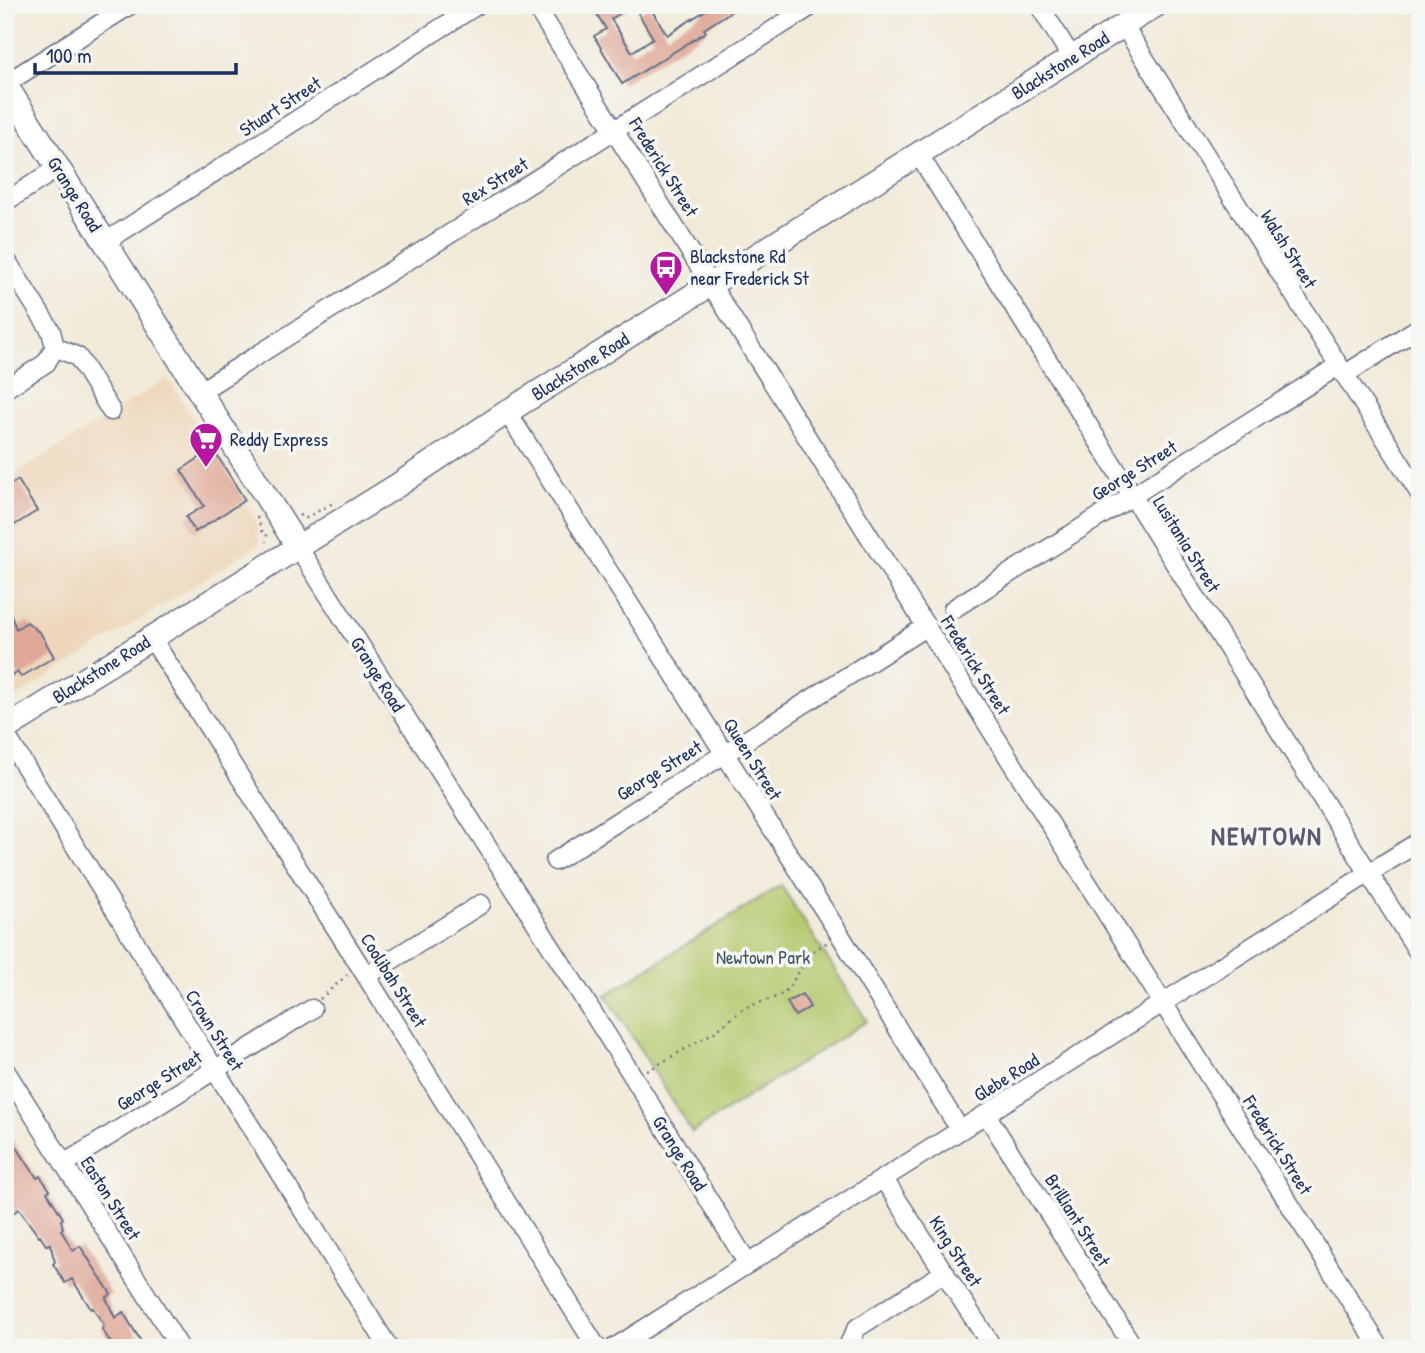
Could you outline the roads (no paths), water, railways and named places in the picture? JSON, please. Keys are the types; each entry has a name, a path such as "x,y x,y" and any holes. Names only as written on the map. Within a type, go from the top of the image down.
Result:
{"main road":[{"name":"Blackstone Road","path":"5,732 151,637 397,485 507,412 1156,5"},
{"name":"Grange Road","path":"5,84 298,547"}],"street":[{"path":"5,84 130,5"},
{"name":"Stuart Street","path":"105,243 477,5"},
{"name":"Frederick Street","path":"535,5 1380,1348"},
{"name":"Rex Street","path":"199,392 813,5"},
{"path":"1039,5 1072,58"},
{"name":"Walsh Street","path":"1124,26 1420,494"},
{"name":"Lusitania Street","path":"919,155 1420,955"},
{"path":"5,202 58,168"},
{"path":"5,258 51,331 55,347 46,363 5,389"},
{"name":"George Street","path":"953,610 1133,496 1341,370 1420,327"},
{"path":"55,347 78,357 111,411"},
{"name":"Queen Street","path":"507,412 840,935 960,1130"},
{"name":"Grange Road","path":"298,547 634,1078 748,1264"},
{"name":"George Street","path":"555,861 927,626"},
{"name":"Coolibah Street","path":"151,637 363,971 597,1348"},
{"name":"Crown Street","path":"5,732 389,1348"},
{"name":"Glebe Road","path":"614,1348 1420,841"},
{"path":"363,971 481,904"},
{"name":"George Street","path":"64,1164 312,1009"},
{"name":"Easton Street","path":"5,1070 180,1348"},
{"name":"Brilliant Street","path":"986,1114 1134,1348"},
{"name":"King Street","path":"883,1178 993,1348"},
{"path":"851,1348 850,1342 858,1328 945,1272"}],"place":[{"name":"Blackstone Rd near Frederick St","path":"666,297"},
{"name":"Reddy Express","path":"206,469"}],"district":[{"name":"NEWTOWN","path":"1267,835"}],"park label":[{"name":"Newtown Park","path":"763,957"}]}
